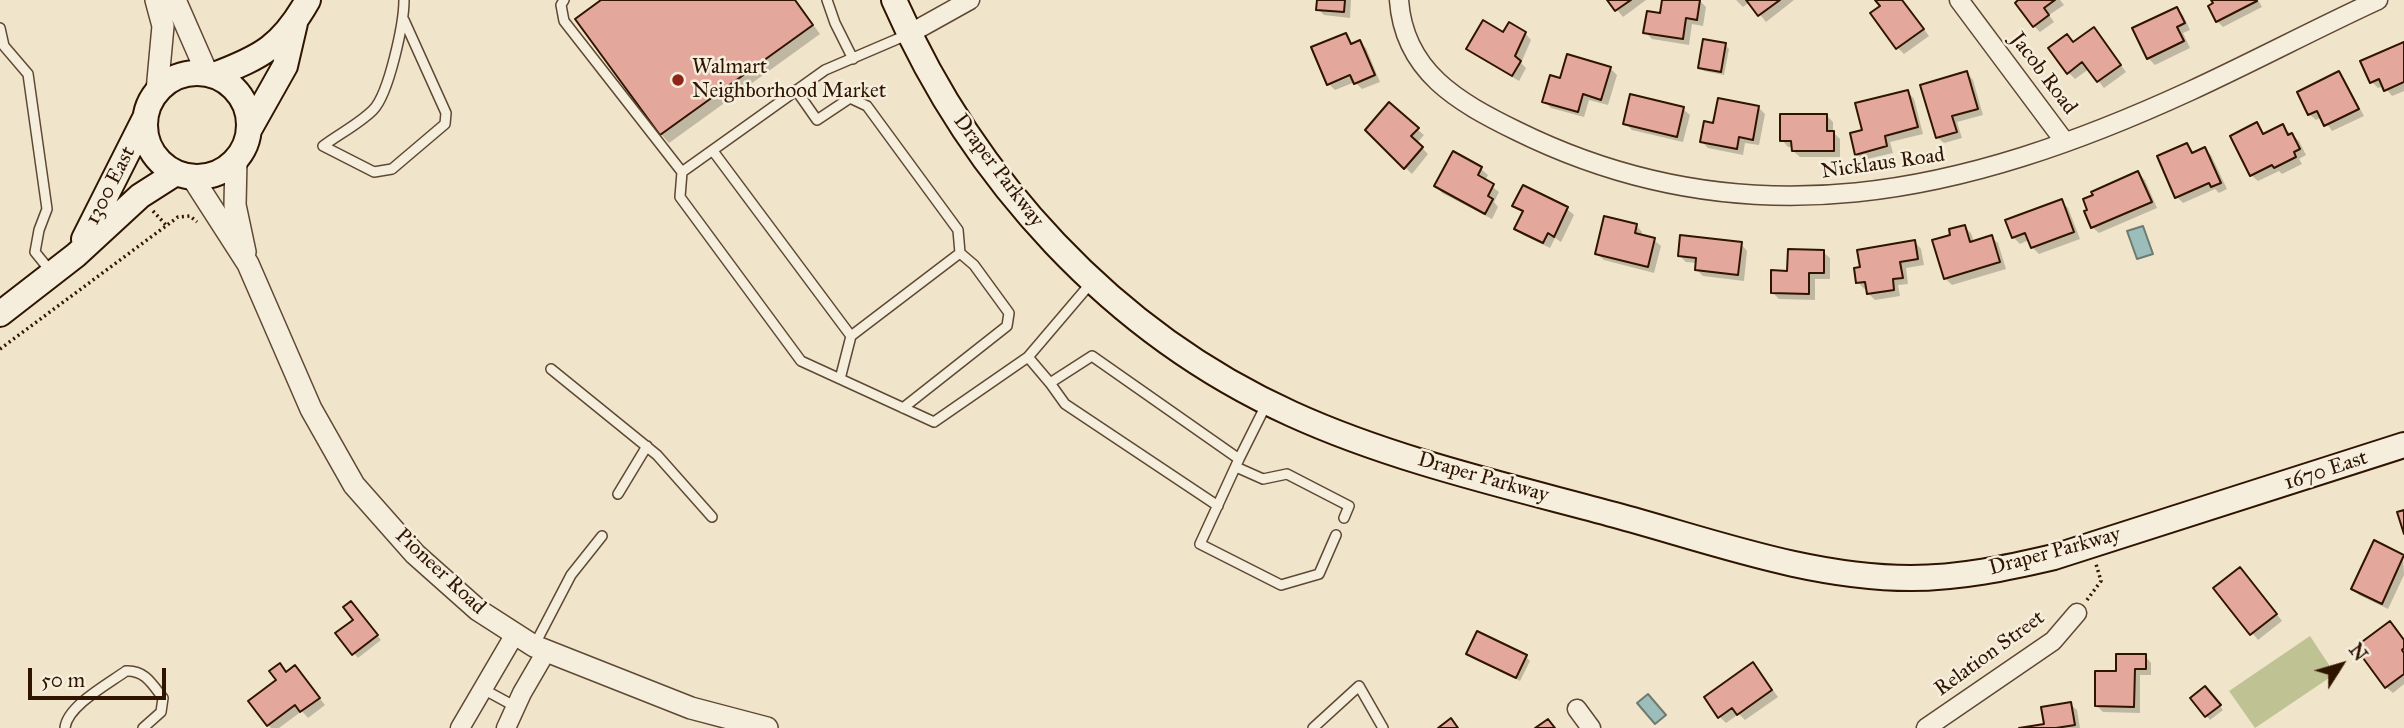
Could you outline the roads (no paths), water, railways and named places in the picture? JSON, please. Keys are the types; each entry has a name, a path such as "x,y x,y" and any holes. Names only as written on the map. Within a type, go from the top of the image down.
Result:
{"main road":[{"path":"295,23 285,66 236,159 225,169 211,175 184,175 158,159 147,139 145,117 157,91 171,79 189,73 211,74 250,61 268,51 295,23 308,0"},
{"name":"Draper Parkway","path":"894,0 941,93 996,174 1038,225 1092,281 1164,341 1268,401 1292,414 1385,450 1780,560 1870,577 1955,576 2004,569 2248,495"},
{"path":"211,74 234,87 247,107 249,130"},
{"name":"1300 East","path":"76,255 145,117"},
{"name":"1300 East","path":"0,314 76,255 140,195 184,175"},
{"name":"1670 East","path":"2248,495 2404,445"}],"street":[{"path":"156,0 163,26 157,91"},
{"path":"175,0 211,74"},
{"path":"909,34 970,0"},
{"name":"Nicklaus Road","path":"1399,0 1406,38 1423,68 1439,84 1490,118 1579,158 1626,174 1716,192 1763,197 1858,194 1961,176 2019,159 2189,91 2378,0"},
{"name":"Jacob Road","path":"1959,0 2065,142"},
{"name":"Pioneer Road","path":"236,159 236,205 248,264 311,409 354,485 415,554 478,610 540,648 691,708 767,728"},
{"name":"Pioneer Road","path":"184,175 248,264"},
{"name":"Relation Street","path":"1926,728 2053,641 2077,613"},
{"path":"460,728 515,634"},
{"path":"506,728 540,648"},
{"path":"1577,709 1591,728"}],"lane":[{"path":"404,0 404,20 381,100 372,111 323,146 374,172 392,169 445,124 446,113 404,20"},
{"path":"564,0 561,5 564,21 682,172 680,197 801,361 934,422 1028,357 1092,281"},
{"path":"827,0 853,59"},
{"path":"0,28 4,46 28,74 47,209 35,252 53,274"},
{"path":"682,172 825,70 909,34"},
{"path":"796,90 817,120 850,98 867,106 958,230 960,253 974,265 1009,313 1007,326 903,408"},
{"path":"713,151 851,336"},
{"path":"840,379 851,336 960,253"},
{"path":"1050,383 1092,355 1263,479 1287,474 1349,506 1344,518"},
{"path":"1028,357 1065,404 1218,506"},
{"path":"551,369 647,446 712,517"},
{"path":"1268,401 1200,544 1281,585 1319,574 1336,535"},
{"path":"618,494 647,446"},
{"path":"540,648 571,575 602,536"},
{"path":"65,728 66,719 74,709 126,671 135,671 143,673 163,698 161,712 143,728"},
{"path":"1313,728 1359,686 1383,728"},
{"path":"483,689 516,707"}],"water":[{"path":"2143,226 2153,254 2137,259 2127,231"},
{"path":"1648,694 1666,715 1655,724 1637,703"}],"place":[{"name":"Walmart Neighborhood Market","path":"678,80"}]}
